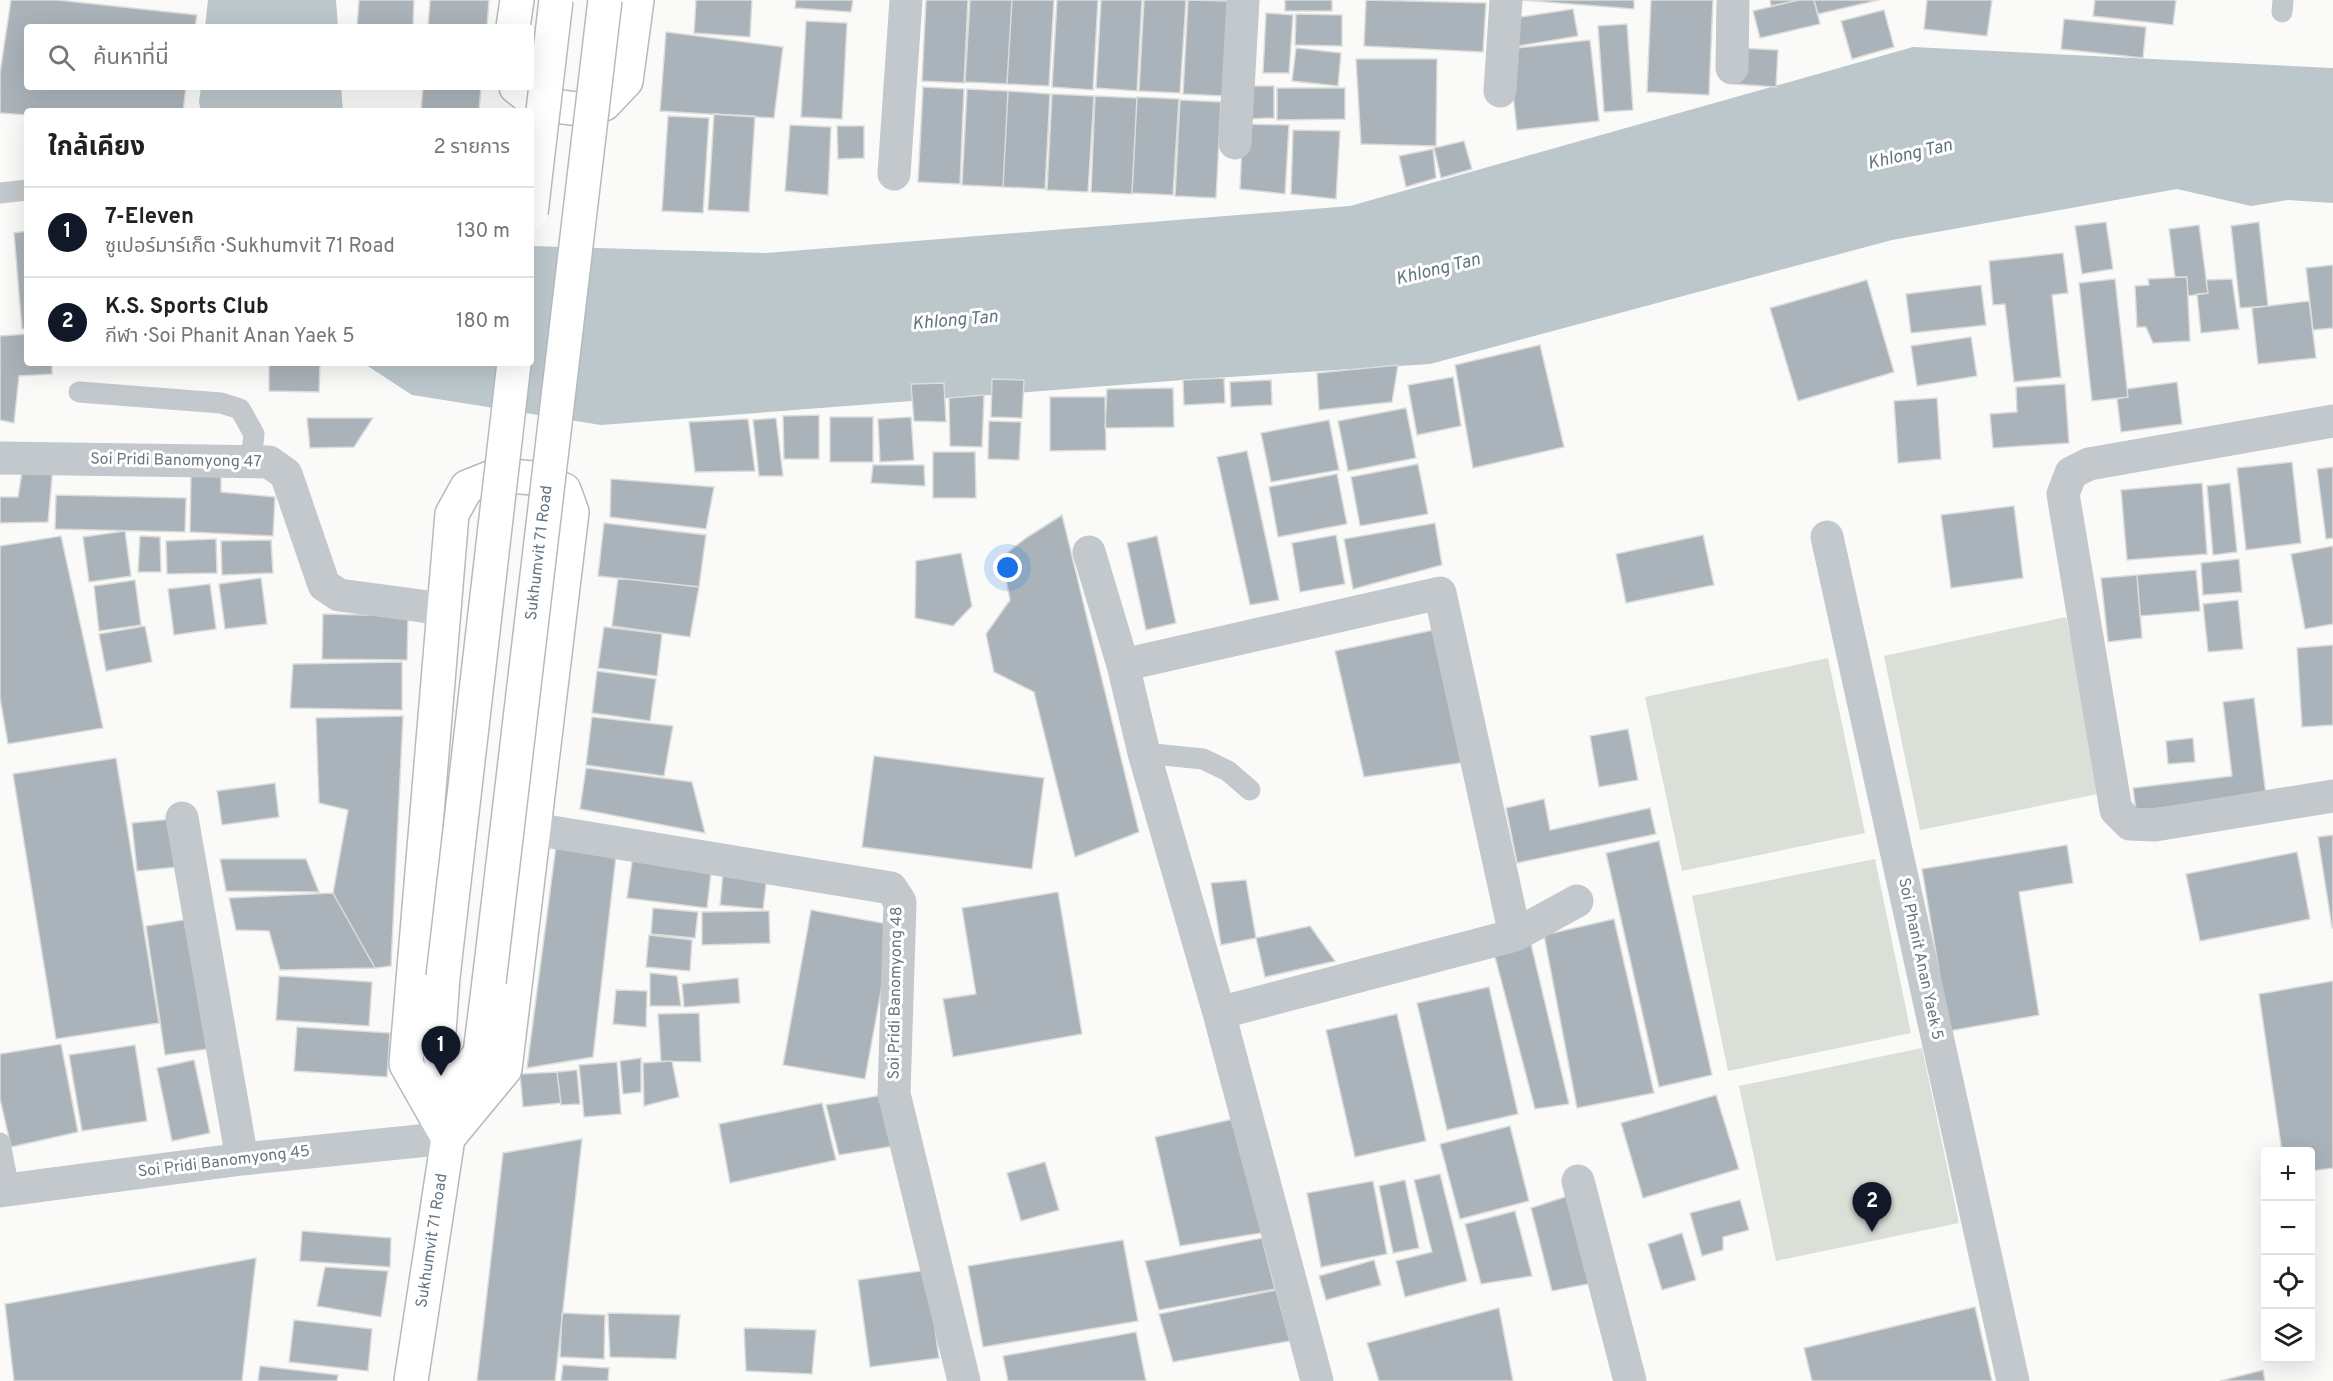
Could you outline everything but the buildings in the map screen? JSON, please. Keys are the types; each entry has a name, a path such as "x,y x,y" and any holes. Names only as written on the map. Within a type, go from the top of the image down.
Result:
{"main road":[{"path":"513,24 517,0"},
{"path":"534,187 556,0"},
{"name":"Sukhumvit 71 Road","path":"450,1098 480,1053 605,0"},
{"path":"520,90 538,104 578,109 604,104 626,81 638,0"},
{"name":"Sukhumvit 71 Road","path":"411,1381 448,1138 450,1098 438,1046 442,977 514,366"},
{"path":"497,475 533,478 564,490 572,512 505,1068 448,1138 406,1064 444,609 452,514 467,487 497,475"}],"street":[{"path":"894,174 906,0"},
{"path":"1235,143 1243,0"},
{"path":"1500,91 1506,0"},
{"path":"1732,68 1733,0"},
{"path":"2333,421 2089,464 2071,473 2063,494 2116,810 2130,824 2155,825 2333,796"},
{"name":"Soi Pridi Banomyong 47","path":"0,458 269,462 286,474 324,585 339,596 444,609"},
{"name":"Soi Phanit Anan Yaek 5","path":"1827,537 2013,1381"},
{"path":"1089,552 1124,666 1144,753 1219,1013 1317,1381"},
{"path":"1124,666 1440,593 1515,935"},
{"path":"182,818 242,1159"},
{"name":"Soi Pridi Banomyong 48","path":"534,829 891,888 895,892 900,902 894,1094 964,1381"},
{"path":"1219,1013 1515,935 1577,901"},
{"name":"Soi Pridi Banomyong 45","path":"4,1190 242,1159 448,1138"},
{"path":"1578,1181 1630,1381"}],"lane":[{"path":"0,193 24,190"},
{"path":"79,392 221,403 240,409 254,434 251,461"},
{"path":"1144,753 1203,759 1228,771 1250,790"},
{"path":"0,1143 4,1190"}],"shaded area":[{"path":"2066,617 2103,793 1920,830 1884,656"},
{"path":"1828,658 1865,833 1682,871 1645,697"},
{"path":"1875,859 1911,1033 1728,1071 1692,896"},
{"path":"1922,1048 1959,1223 1776,1261 1739,1086"}],"water":[{"path":"208,0 336,0 338,24 205,24"},
{"name":"Khlong Tan","path":"1913,47 2333,68 2333,203 2288,200 2251,206 2177,189 1892,240 1430,364 1183,380 601,425 412,395 368,366 534,366 534,246 766,253 1350,206"},
{"path":"201,90 341,90 343,108 200,108"}],"place":[{"name":"7-Eleven","path":"441,1076"},
{"name":"K.S. Sports Club","path":"1872,1232"}]}
